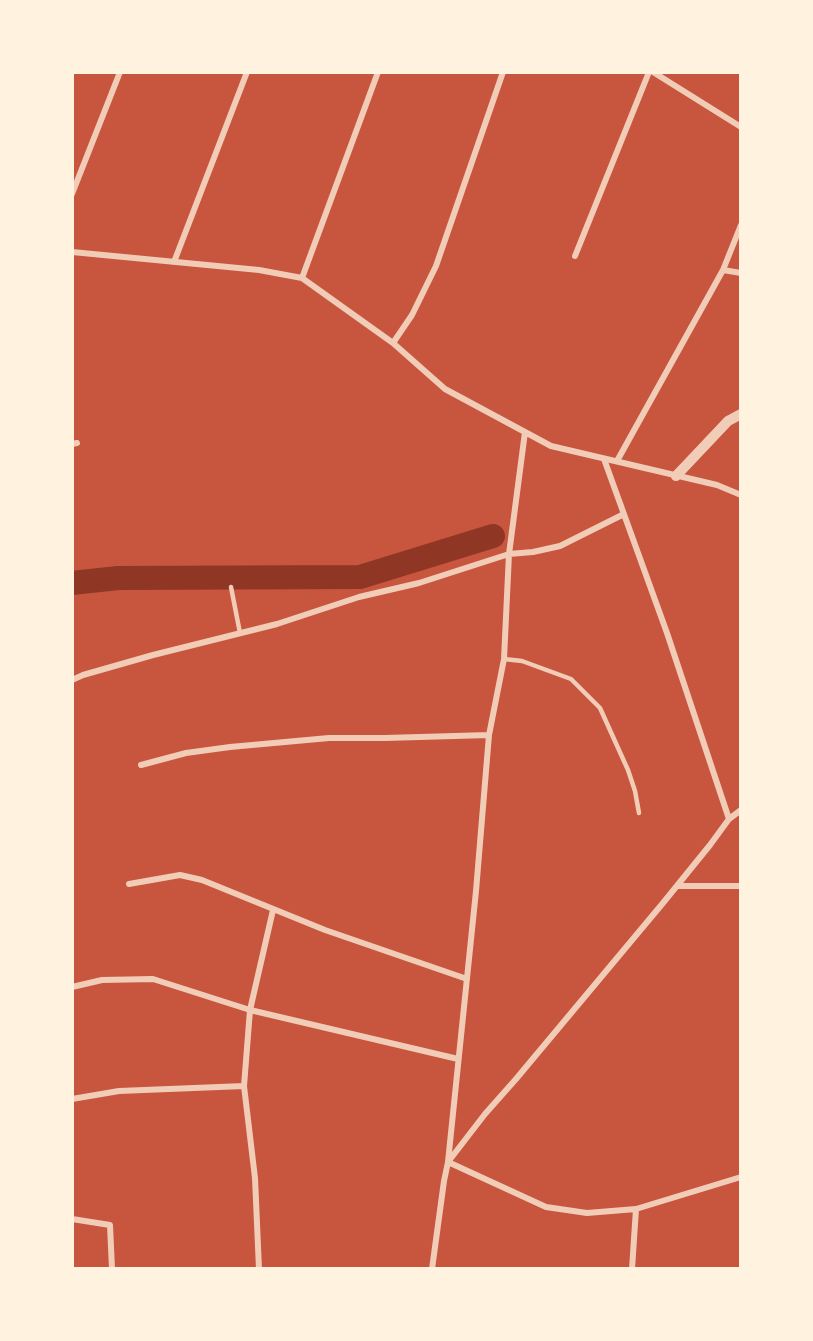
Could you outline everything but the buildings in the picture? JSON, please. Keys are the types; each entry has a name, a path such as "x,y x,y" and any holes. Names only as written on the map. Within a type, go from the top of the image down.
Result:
{"street":[{"path":"72,194 120,72"},
{"path":"174,262 247,72"},
{"path":"302,278 378,72"},
{"path":"393,343 412,315 436,266 502,72"},
{"path":"575,256 651,72 741,127"},
{"path":"617,461 723,270 741,225"},
{"path":"72,252 259,270 302,278 393,343 445,390 551,446 717,485 741,495"},
{"path":"723,270 741,273"},
{"path":"676,476 728,421 741,414"},
{"path":"432,1269 447,1162 467,979 489,735 504,659 509,554 525,432"},
{"path":"604,459 729,819"},
{"path":"72,680 82,675 153,655 277,624 359,597 419,583 509,554 560,546 624,514"},
{"path":"141,765 186,753 307,739 489,735"},
{"path":"447,1162 677,886 729,819 741,810"},
{"path":"129,884 180,875 202,880 325,930 467,979"},
{"path":"677,886 741,886"},
{"path":"259,1269 255,1178 244,1086 250,1010 273,910"},
{"path":"72,987 102,980 153,979 250,1010 458,1059"},
{"path":"72,1099 119,1091 244,1086"},
{"path":"447,1162 546,1207 587,1213 636,1209 741,1177"},
{"path":"632,1269 636,1209"},
{"path":"72,1219 110,1225 112,1269"}],"lane":[{"path":"231,587 240,633"},
{"path":"504,659 522,661 571,679 600,708 628,770 639,813"}],"waterway":[{"path":"72,583 118,578 360,577 493,536"}]}
